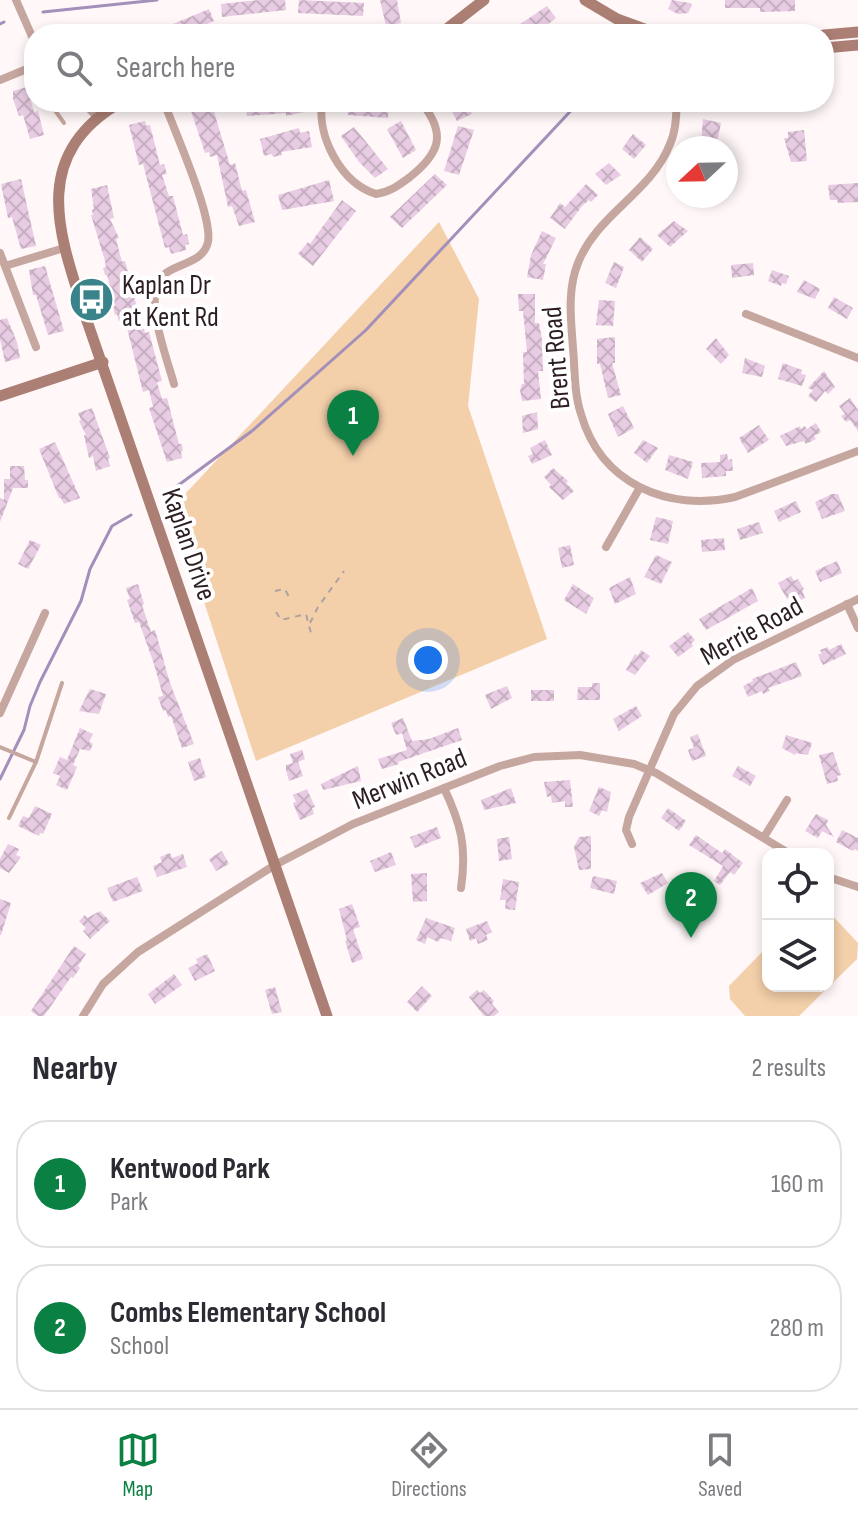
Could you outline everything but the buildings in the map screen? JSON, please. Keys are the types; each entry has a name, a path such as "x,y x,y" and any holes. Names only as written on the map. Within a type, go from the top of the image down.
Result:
{"street":[{"path":"16,0 27,24"},
{"path":"453,24 484,0"},
{"path":"585,0 631,24"},
{"path":"834,34 858,32"},
{"path":"834,47 858,45"},
{"path":"0,80 24,70"},
{"path":"92,112 98,118"},
{"name":"Kaplan Drive","path":"107,112 98,118 72,151 60,182 57,211 64,248 327,1016"},
{"path":"168,112 208,232 208,242 200,255 171,268 156,286 158,324 174,384"},
{"path":"321,112 320,124 336,160 360,186 376,194 397,187 432,157 437,134 428,112"},
{"name":"Brent Road","path":"676,112 666,153 653,174 593,235 579,260 571,294 576,388 584,425 594,445 609,465 639,489 691,502 719,501 761,489 858,451"},
{"path":"5,266 64,248"},
{"path":"0,253 36,347"},
{"path":"746,314 858,358"},
{"path":"0,396 103,362"},
{"path":"606,547 639,489"},
{"name":"Merrie Road","path":"632,844 626,830 674,714 688,696 709,675 733,660 858,599"},
{"path":"847,604 858,628"},
{"path":"0,713 45,613"},
{"name":"Merwin Road","path":"83,1016 103,984 138,952 275,865 353,824 518,760 580,755 650,770 781,848"},
{"path":"444,788 463,838 465,851 461,888"},
{"path":"764,837 787,800"},
{"path":"834,879 858,887"}],"lane":[{"path":"56,112 64,123"},
{"path":"9,818 62,683"},
{"path":"0,747 33,760"}],"path":[{"path":"310,623 344,571"},
{"path":"275,591 283,588 289,597"},
{"path":"276,612 281,620 306,614 312,637"}],"shaded area":[{"path":"439,222 479,299 468,406 547,639 256,761 173,507"},
{"path":"834,917 858,943 857,959 834,982"},
{"path":"762,952 762,992 823,992 799,1016 745,1016 730,999 729,986"}],"waterway":[{"path":"43,12 157,0"},
{"path":"0,24 4,22"},
{"path":"165,495 252,431 366,330 570,112"},
{"path":"0,779 24,730 40,682 81,601 90,569 112,526 131,515"}],"place":[{"name":"Kaplan Dr at Kent Rd","path":"91,300"},
{"name":"Kentwood Park","path":"353,456"},
{"name":"Combs Elementary School","path":"691,938"}]}
